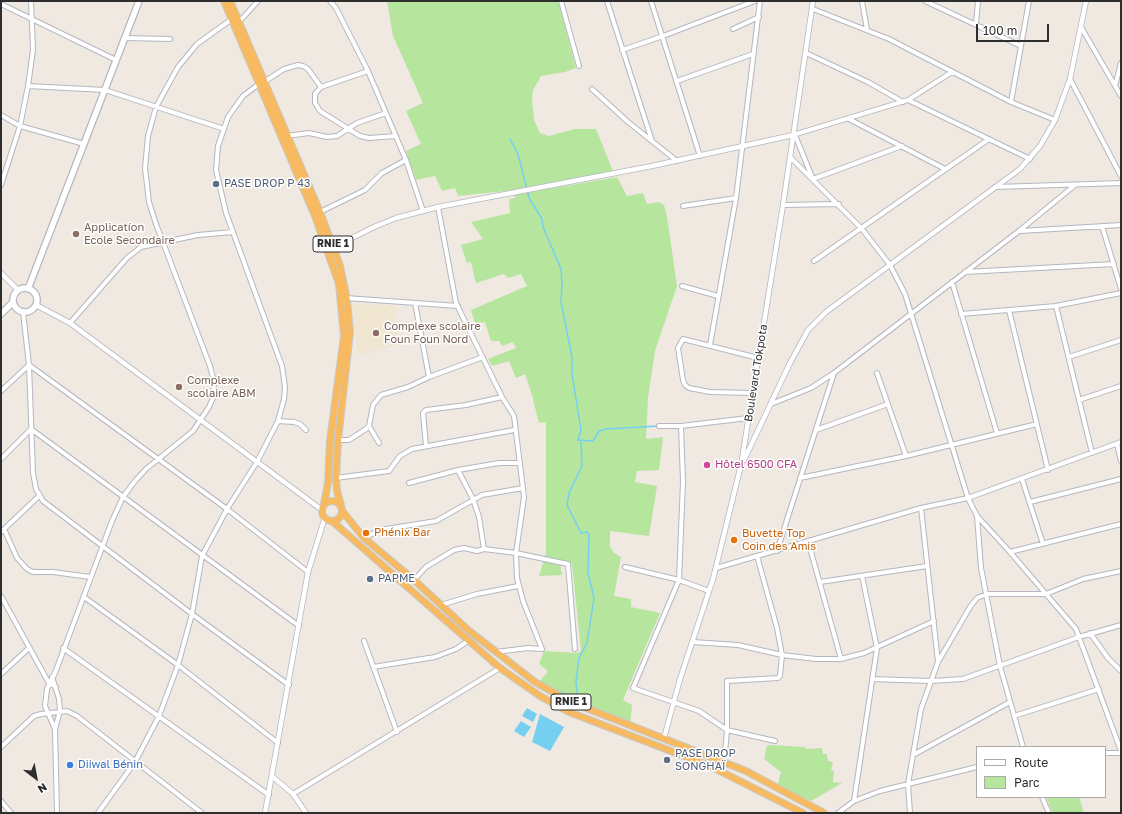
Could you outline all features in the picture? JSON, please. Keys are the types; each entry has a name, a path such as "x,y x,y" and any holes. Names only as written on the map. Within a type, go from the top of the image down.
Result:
{"highway":[{"name":"RNIE 1","path":"224,1 287,136 320,212 340,266 346,298 350,344 338,440 336,478 337,491 343,512 364,538 495,652 535,682 571,702 746,771 824,813"},
{"name":"RNIE 1","path":"230,1 261,83 328,249 342,301 344,336 343,354 330,441 328,483 323,507"},
{"path":"325,518 323,507 333,500 341,505"},
{"path":"332,521 338,520 343,512"},
{"name":"RNIE 1","path":"325,518 332,521 468,641 524,686 570,712 710,766 803,813"}],"main road":[{"path":"28,289 139,1"},
{"path":"1,314 13,302 15,293 18,290 28,289"},
{"path":"13,302 16,309 23,312 32,310 36,305 36,297 28,289"}],"street":[{"path":"1,185 20,126 28,86 33,50 31,1"},
{"path":"239,22 258,1"},
{"path":"330,1 336,8 368,71 406,160 423,211"},
{"path":"561,1 579,66"},
{"path":"607,1 652,141"},
{"path":"651,1 700,156"},
{"path":"622,50 755,1"},
{"path":"710,345 736,198 760,1"},
{"name":"Boulevard Tokpota","path":"664,738 673,703 716,568 741,465 794,135 813,1"},
{"path":"862,1 866,30"},
{"path":"926,1 1021,46"},
{"path":"976,24 978,1"},
{"path":"1010,102 1029,1"},
{"path":"741,465 808,330 826,312 1020,169 1030,159 1055,120 1070,79 1086,1"},
{"path":"1,4 116,60"},
{"path":"813,8 889,39 1010,102 1055,120"},
{"path":"733,29 759,17"},
{"path":"55,729 48,713 45,695 84,597 102,545 123,497 146,469 193,431 201,420 212,398 213,376 149,202 145,168 148,136 156,107 178,67 190,51 232,19"},
{"path":"1081,27 1121,96"},
{"path":"125,38 170,39"},
{"path":"806,53 868,82 903,102"},
{"path":"677,81 753,54"},
{"path":"1115,86 1121,63"},
{"path":"101,812 135,762 159,716 178,665 192,614 202,556 227,509 258,462 278,422 285,387 282,366 219,190 216,170 218,146 228,117 243,96 288,67 298,65 308,69 321,87"},
{"path":"368,71 321,87 315,94 314,98 317,107 348,128 369,138 396,136"},
{"path":"334,247 374,227 438,207 513,194 677,161 794,135 903,102 952,72"},
{"path":"1070,79 1121,176"},
{"path":"28,86 105,90 224,129"},
{"path":"592,89 677,161"},
{"path":"908,100 1030,159"},
{"path":"287,136 309,133 327,137 337,136 348,128 366,119 386,112"},
{"path":"1,115 20,126 84,144"},
{"path":"849,119 945,169"},
{"path":"794,135 813,179"},
{"path":"814,261 862,229 989,139"},
{"path":"813,179 903,146"},
{"path":"790,157 839,204 862,229 890,265 902,287 912,312 968,498 977,516 1070,620 1079,636 1121,752 1106,753"},
{"path":"320,212 365,190 382,173 406,160"},
{"path":"996,187 1121,183"},
{"path":"771,404 811,388 834,373 1019,231 1075,185"},
{"path":"683,206 736,198"},
{"path":"783,204 839,204"},
{"path":"438,207 451,284 458,306 484,357 502,397 514,416 514,430 523,488 523,512 516,553 518,586 542,649 528,648 495,652"},
{"path":"1019,231 1121,225"},
{"path":"1102,226 1121,289"},
{"path":"70,323 134,251 141,247 198,235 233,232"},
{"path":"966,272 1114,264"},
{"path":"1,273 18,290"},
{"path":"952,282 997,433"},
{"path":"682,286 718,296"},
{"path":"961,314 1056,306 1121,293"},
{"path":"346,298 458,306"},
{"path":"415,303 429,377"},
{"path":"36,305 70,323 258,462 323,507"},
{"path":"1056,306 1092,453"},
{"path":"1009,310 1048,470"},
{"path":"23,312 29,365 33,473 39,496 50,507 289,685"},
{"path":"752,393 710,392 689,388 685,384 678,355 678,348 681,340 710,345 758,358"},
{"path":"1068,357 1121,340"},
{"path":"379,443 369,426 373,405 381,395 408,387 429,377 484,357"},
{"path":"1,391 29,365"},
{"path":"29,365 227,509 308,572"},
{"path":"777,551 834,373"},
{"path":"877,373 906,456"},
{"path":"1079,400 1121,386"},
{"path":"426,446 423,413 426,410 466,405 502,397"},
{"path":"816,430 888,404"},
{"path":"659,426 681,426 748,418"},
{"path":"278,422 300,424 306,430"},
{"path":"800,478 906,456 1037,424"},
{"path":"338,440 349,440 369,426"},
{"path":"681,426 683,489 678,580 632,686 634,689 699,711 727,730 775,741"},
{"path":"1,459 31,429"},
{"path":"31,429 299,626"},
{"path":"336,478 389,471 392,469 400,456 405,452 426,446 514,430"},
{"path":"716,568 921,508 968,498 1119,443 1121,461"},
{"path":"409,483 458,470 499,463 520,463"},
{"path":"458,470 473,499 481,525 484,549"},
{"path":"1022,479 1043,544"},
{"path":"1030,502 1121,480"},
{"path":"364,538 380,530 436,521 473,499 502,491 523,488"},
{"path":"39,496 3,531 18,558 27,569 33,572 53,572 90,577"},
{"path":"921,508 938,662"},
{"path":"977,516 979,553 1000,666 1023,746"},
{"path":"265,813 273,777 308,572 325,518"},
{"path":"1010,552 1121,524"},
{"path":"808,541 840,659"},
{"path":"414,580 426,567 454,550 464,548 516,553 568,564 575,649"},
{"path":"725,754 727,730 727,681 778,678 780,676 782,654 777,628 757,556"},
{"path":"820,582 927,566"},
{"path":"625,567 678,580 709,592"},
{"path":"910,813 908,784 921,709 938,662 970,606 978,598 987,594 1046,594 1083,579 1121,571"},
{"path":"854,801 877,648 862,576"},
{"path":"441,605 477,594 518,586"},
{"path":"1,596 2,602 49,683 56,687"},
{"path":"84,597 178,665 278,743"},
{"path":"693,642 738,645 816,659 840,659 877,648 934,620"},
{"path":"872,679 931,681 963,679 1079,636 1121,625"},
{"path":"1090,633 1108,658 1121,671"},
{"path":"364,641 397,732"},
{"path":"374,667 434,657 456,649 468,641"},
{"path":"1,674 29,648"},
{"path":"63,648 269,795"},
{"path":"293,794 500,668"},
{"path":"52,678 56,687 60,711 55,729 57,813"},
{"path":"1014,716 1099,689"},
{"path":"913,755 1010,702"},
{"path":"1,747 34,716 60,711 73,713 202,813"},
{"path":"838,813 854,801 880,791 976,767"},
{"path":"273,777 293,794 306,813"},
{"path":"1042,798 1049,813"},
{"path":"1,801 12,813"}],"shaded area":[{"name":"Complexe scolaire Foun Foun Nord","path":"351,304 397,306 396,321 400,344 358,356"}],"green space":[{"path":"387,1 558,1 576,68 565,72 541,76 533,90 532,100 534,120 540,133 549,136 575,129 596,129 613,171 549,183 549,189 617,177 627,196 643,193 647,204 659,202 664,205 677,286 655,351 648,398 646,439 663,437 659,470 637,471 635,482 657,486 649,536 610,531 610,546 614,553 621,557 614,596 631,599 631,607 660,613 623,700 632,705 630,726 592,713 591,706 580,701 576,706 558,700 536,686 548,671 539,664 544,651 578,653 581,650 572,564 559,559 562,575 539,576 546,553 546,422 539,423 525,374 516,378 509,361 492,366 488,359 516,348 513,342 502,346 499,341 491,341 485,322 475,323 471,310 527,286 521,274 508,278 504,274 476,283 471,262 467,263 461,245 483,239 471,222 510,213 509,199 515,198 514,190 458,196 455,188 442,191 435,176 416,180 406,151 421,144 406,111 423,103 393,36"},
{"path":"767,745 805,747 806,749 822,748 823,754 827,754 828,761 833,762 831,770 834,771 833,782 842,783 811,801 777,787 781,772 764,759"},
{"path":"1046,798 1079,798 1084,813 1053,813"}],"water":[{"path":"527,708 537,714 533,722 522,716"},
{"path":"540,714 564,727 550,751 532,742"},
{"path":"521,721 531,727 524,737 514,731"}],"waterway":[{"path":"510,139 518,154 529,198 542,219 543,227 561,269 561,302 572,357 572,374 581,430 578,440 593,441 599,431 606,429 659,426"},
{"path":"573,700 577,692 576,681 579,658 587,643 594,598 588,573 589,535 587,532 581,533 567,505 569,493 582,466 581,442"},
{"path":"559,692 575,697"}],"place":[{"name":"PASE DROP P 43","path":"216,184"},
{"name":"Applicatíon Ecole Secondaire","path":"76,234"},
{"name":"Complexe scolaire Foun Foun Nord","path":"376,333"},
{"name":"Complexe scolaire ABM","path":"179,387"},
{"name":"Hôtel 6500 CFA","path":"707,465"},
{"name":"Phénix Bar","path":"366,533"},
{"name":"Buvette Top Coin des Amis","path":"734,540"},
{"name":"PAPME","path":"370,579"},
{"name":"PASE DROP SONGHAÏ","path":"667,760"},
{"name":"Diiwal Bénin","path":"70,765"}]}
